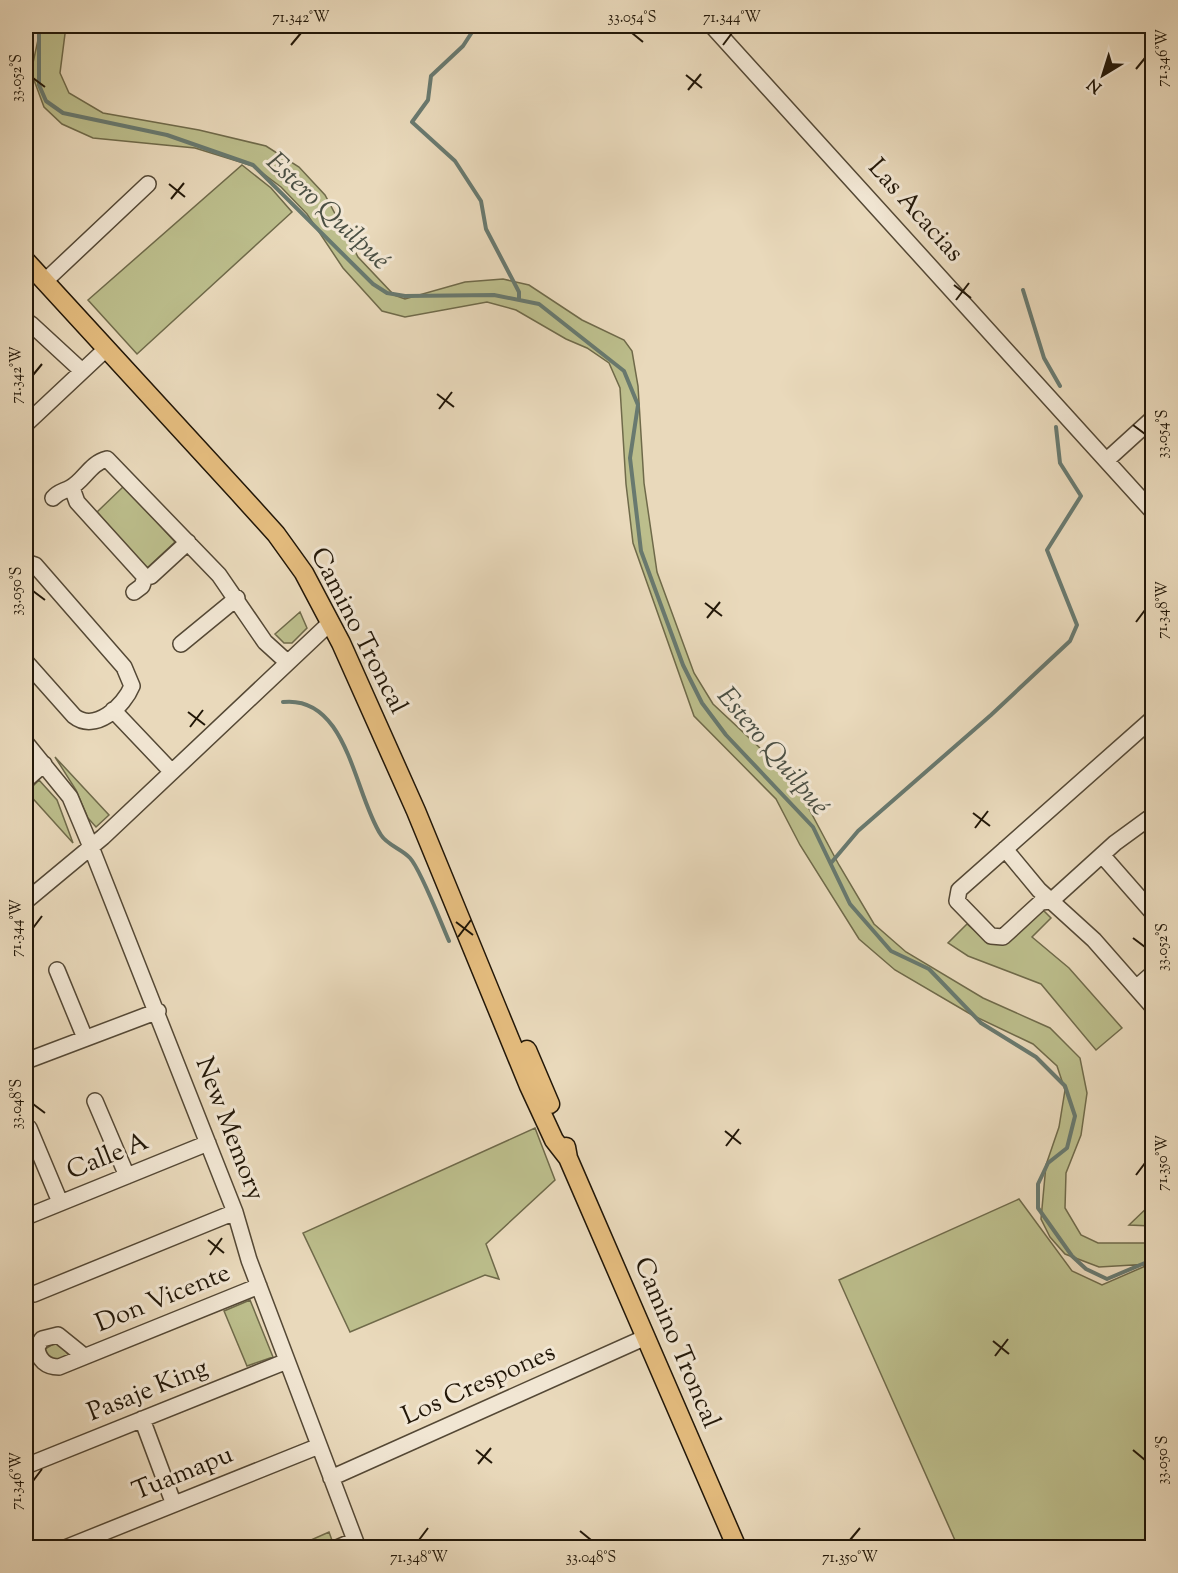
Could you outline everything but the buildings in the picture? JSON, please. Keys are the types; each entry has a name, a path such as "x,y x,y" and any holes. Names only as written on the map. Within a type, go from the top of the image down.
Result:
{"main road":[{"name":"Camino Troncal","path":"26,261 276,534 304,573 331,622 416,811 480,961 485,983 529,1086 554,1140 568,1158 737,1548"}],"street":[{"name":"Las Acacias","path":"712,26 1108,459 1152,512"},
{"path":"44,282 148,184"},
{"path":"31,324 82,371"},
{"path":"26,423 106,349"},
{"path":"1108,459 1152,418"},
{"path":"53,498 58,492 72,488 98,461 108,459 188,542 237,598 265,642 287,662"},
{"path":"72,488 77,502 145,577"},
{"path":"145,577 151,576 188,542"},
{"path":"26,562 34,565 124,667 132,686 103,718 89,723 80,720 26,662"},
{"path":"134,592 142,586 145,577"},
{"path":"181,644 237,598"},
{"path":"26,901 91,847 331,622"},
{"path":"112,710 171,771"},
{"path":"1150,726 959,890 956,897 959,904 991,936 1000,938 1041,903 1052,900 1115,843 1152,816"},
{"name":"New Memory","path":"26,742 70,797 91,847 158,1011 235,1212 259,1286 356,1544"},
{"path":"26,780 44,764"},
{"path":"1005,849 1052,900 1094,940 1152,1006"},
{"path":"1102,855 1152,912"},
{"path":"57,970 85,1038"},
{"path":"1136,988 1152,974"},
{"path":"26,1061 158,1011"},
{"path":"96,1101 127,1176"},
{"path":"29,1128 60,1202"},
{"name":"Calle A","path":"26,1217 208,1143"},
{"path":"26,1294 34,1294 235,1212"},
{"name":"Don Vicente","path":"84,1356 259,1286"},
{"name":"Los Crespones","path":"331,1478 646,1337"},
{"name":"Pasaje King","path":"26,1466 287,1361"},
{"path":"142,1419 173,1503"},
{"name":"Tuamapu","path":"65,1548 319,1446"},
{"path":"337,1548 356,1544"}],"green space":[{"path":"41,26 66,26 60,73 69,93 103,113 199,130 266,146 299,167 325,195 358,257 394,295 405,299 465,282 503,279 529,285 582,320 624,340 632,351 638,386 644,483 657,572 694,673 713,704 793,779 874,924 906,952 983,998 1050,1028 1080,1058 1087,1093 1081,1135 1066,1173 1065,1208 1081,1235 1098,1243 1152,1243 1152,1536 1127,1547 958,1547 839,1280 1019,1199 1072,1271 1102,1285 1150,1264 1099,1267 1065,1254 1050,1237 1041,1219 1046,1165 1059,1127 1065,1090 1057,1066 1033,1044 972,1015 895,970 859,939 800,845 776,799 694,716 633,543 626,484 620,388 609,363 587,348 566,339 516,310 487,302 405,317 382,311 343,268 307,214 281,187 253,166 195,148 93,138 62,124 44,107 31,72"},
{"path":"242,165 271,188 292,212 137,354 88,300"},
{"path":"124,486 175,542 146,569 97,512"},
{"path":"300,612 307,628 292,643 284,643 275,634"},
{"path":"55,757 109,815 96,827 88,818 76,790"},
{"path":"39,780 57,800 73,843 27,792"},
{"path":"1042,909 1051,918 1032,937 1069,968 1122,1028 1096,1050 1041,984 968,956 948,943 967,924 987,941"},
{"path":"535,1128 555,1180 486,1244 499,1279 485,1275 350,1332 303,1233"},
{"path":"1152,1203 1152,1226 1129,1225"},
{"path":"250,1300 273,1357 247,1366 224,1311"},
{"path":"55,1343 64,1347 69,1357 55,1361 47,1357 45,1349"},
{"path":"329,1532 333,1543 322,1547 293,1548"}],"waterway":[{"name":"Estero Quilpué","path":"39,26 39,85 46,101 63,113 167,135 253,165 373,284 387,293 405,296 494,295 539,304 624,371 638,405 630,458 641,551 683,665 702,703 726,735 813,827 850,904 891,951 929,969 981,1023 1036,1057 1065,1086 1075,1116 1067,1148 1048,1163 1038,1184 1038,1208 1072,1256 1086,1269 1107,1279 1152,1260"},
{"path":"476,26 463,46 431,76 428,100 412,122 455,161 481,201 486,229 519,292 519,300"},
{"path":"1023,290 1044,358 1060,386"},
{"path":"831,863 858,831 991,715 1070,641 1077,625 1047,550 1081,496 1060,463 1056,427"},
{"path":"283,702 305,704 322,714 335,730 346,750 381,835 415,864 449,941"},
{"path":"1139,1548 1152,1542"}]}
